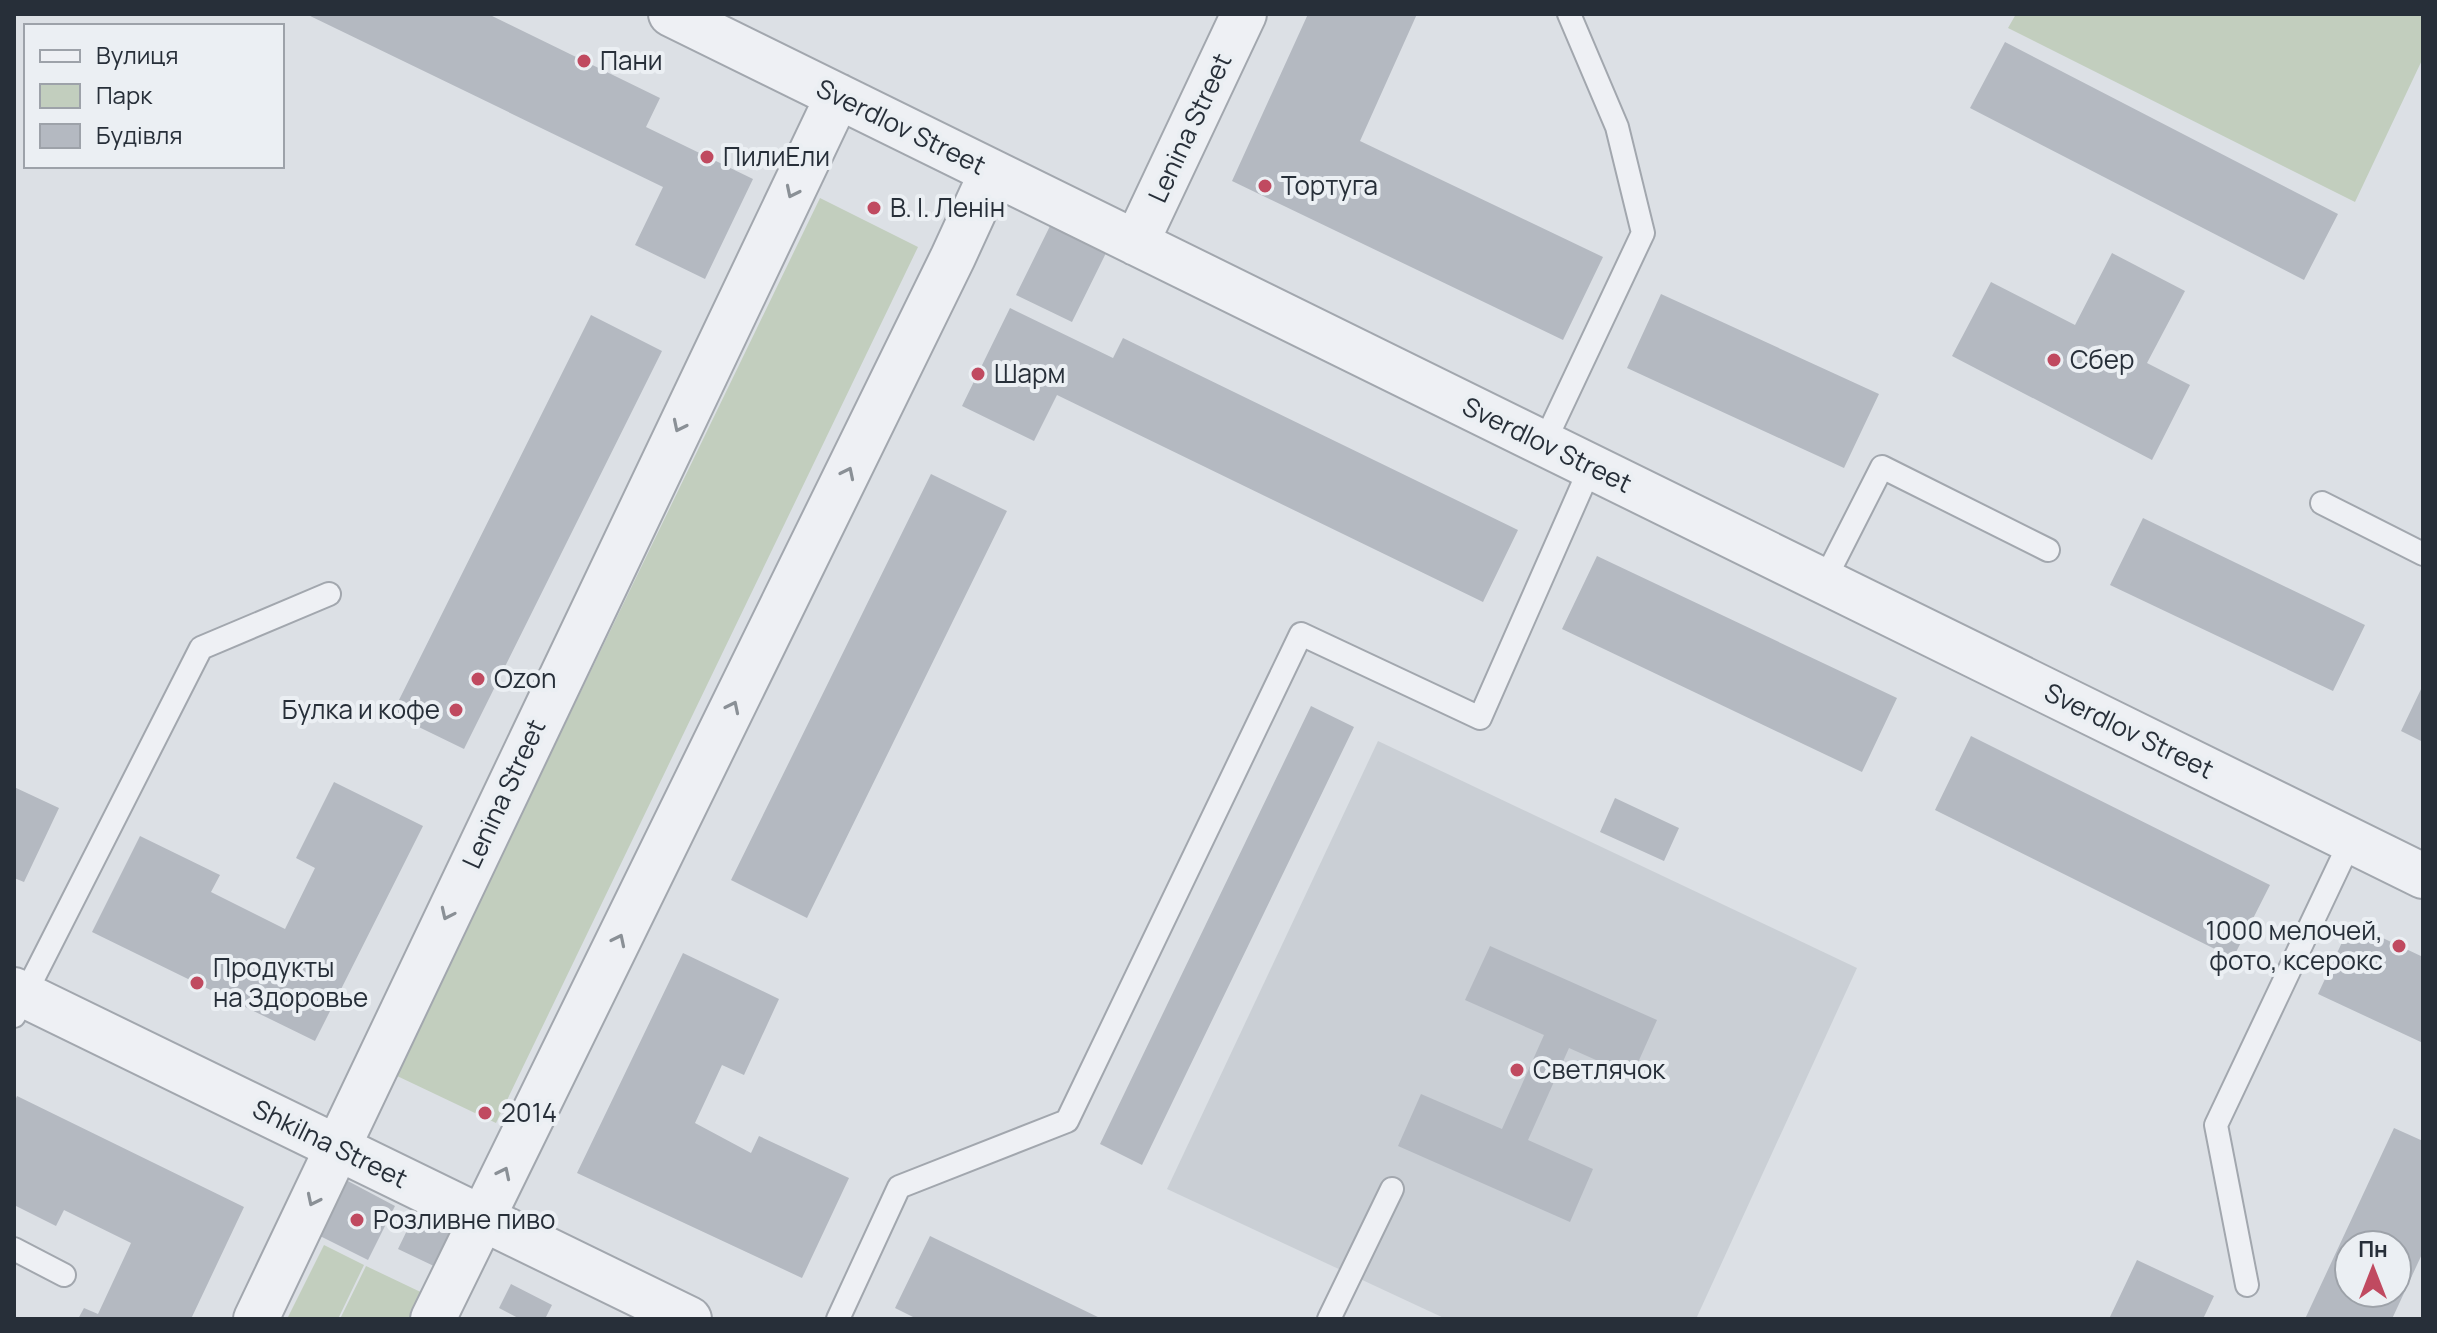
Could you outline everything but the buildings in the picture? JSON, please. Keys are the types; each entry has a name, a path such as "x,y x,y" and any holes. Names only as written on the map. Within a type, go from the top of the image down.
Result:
{"street":[{"name":"Lenina Street","path":"1136,243 1244,14"},
{"name":"Sverdlov Street","path":"698,20 838,96 2423,876"},
{"name":"Lenina Street","path":"256,1319 838,96"},
{"path":"433,1319 934,298 992,172"},
{"name":"Shkilna Street","path":"18,1001 338,1148 689,1319"}],"lane":[{"path":"1544,443 1643,233 1617,127 1569,14"},
{"path":"838,1319 899,1187 1067,1121 1301,634 1480,718 1591,466"},
{"path":"1824,581 1882,467 2048,550"},
{"path":"2322,503 2423,554"},
{"path":"18,1001 201,648 329,594"},
{"path":"2247,1285 2216,1125 2351,840"},
{"path":"1329,1319 1392,1189"},
{"path":"14,1249 64,1275"}],"shaded area":[{"name":"Светлячок","path":"1378,741 1857,968 1696,1319 1446,1319 1167,1189"}],"green space":[{"path":"2016,14 2423,14 2423,58 2355,202 2008,28"},
{"path":"820,198 918,247 496,1123 395,1075"},
{"path":"324,1245 364,1265 338,1319 287,1319"},
{"path":"366,1266 429,1296 418,1319 340,1319"}],"place":[{"name":"Пани","path":"584,61"},
{"name":"ПилиЕли","path":"707,157"},
{"name":"Тортуга","path":"1265,186"},
{"name":"В. І. Ленін","path":"874,208"},
{"name":"Сбер","path":"2054,360"},
{"name":"Шарм","path":"978,374"},
{"name":"Ozon","path":"478,679"},
{"name":"Булка и кофе","path":"456,710"},
{"name":"1000 мелочей, фото, ксерокс","path":"2399,946"},
{"name":"Продукты на Здоровье","path":"197,983"},
{"name":"Светлячок","path":"1517,1070"},
{"name":"2014","path":"485,1113"},
{"name":"Розливне пиво","path":"357,1220"}]}
